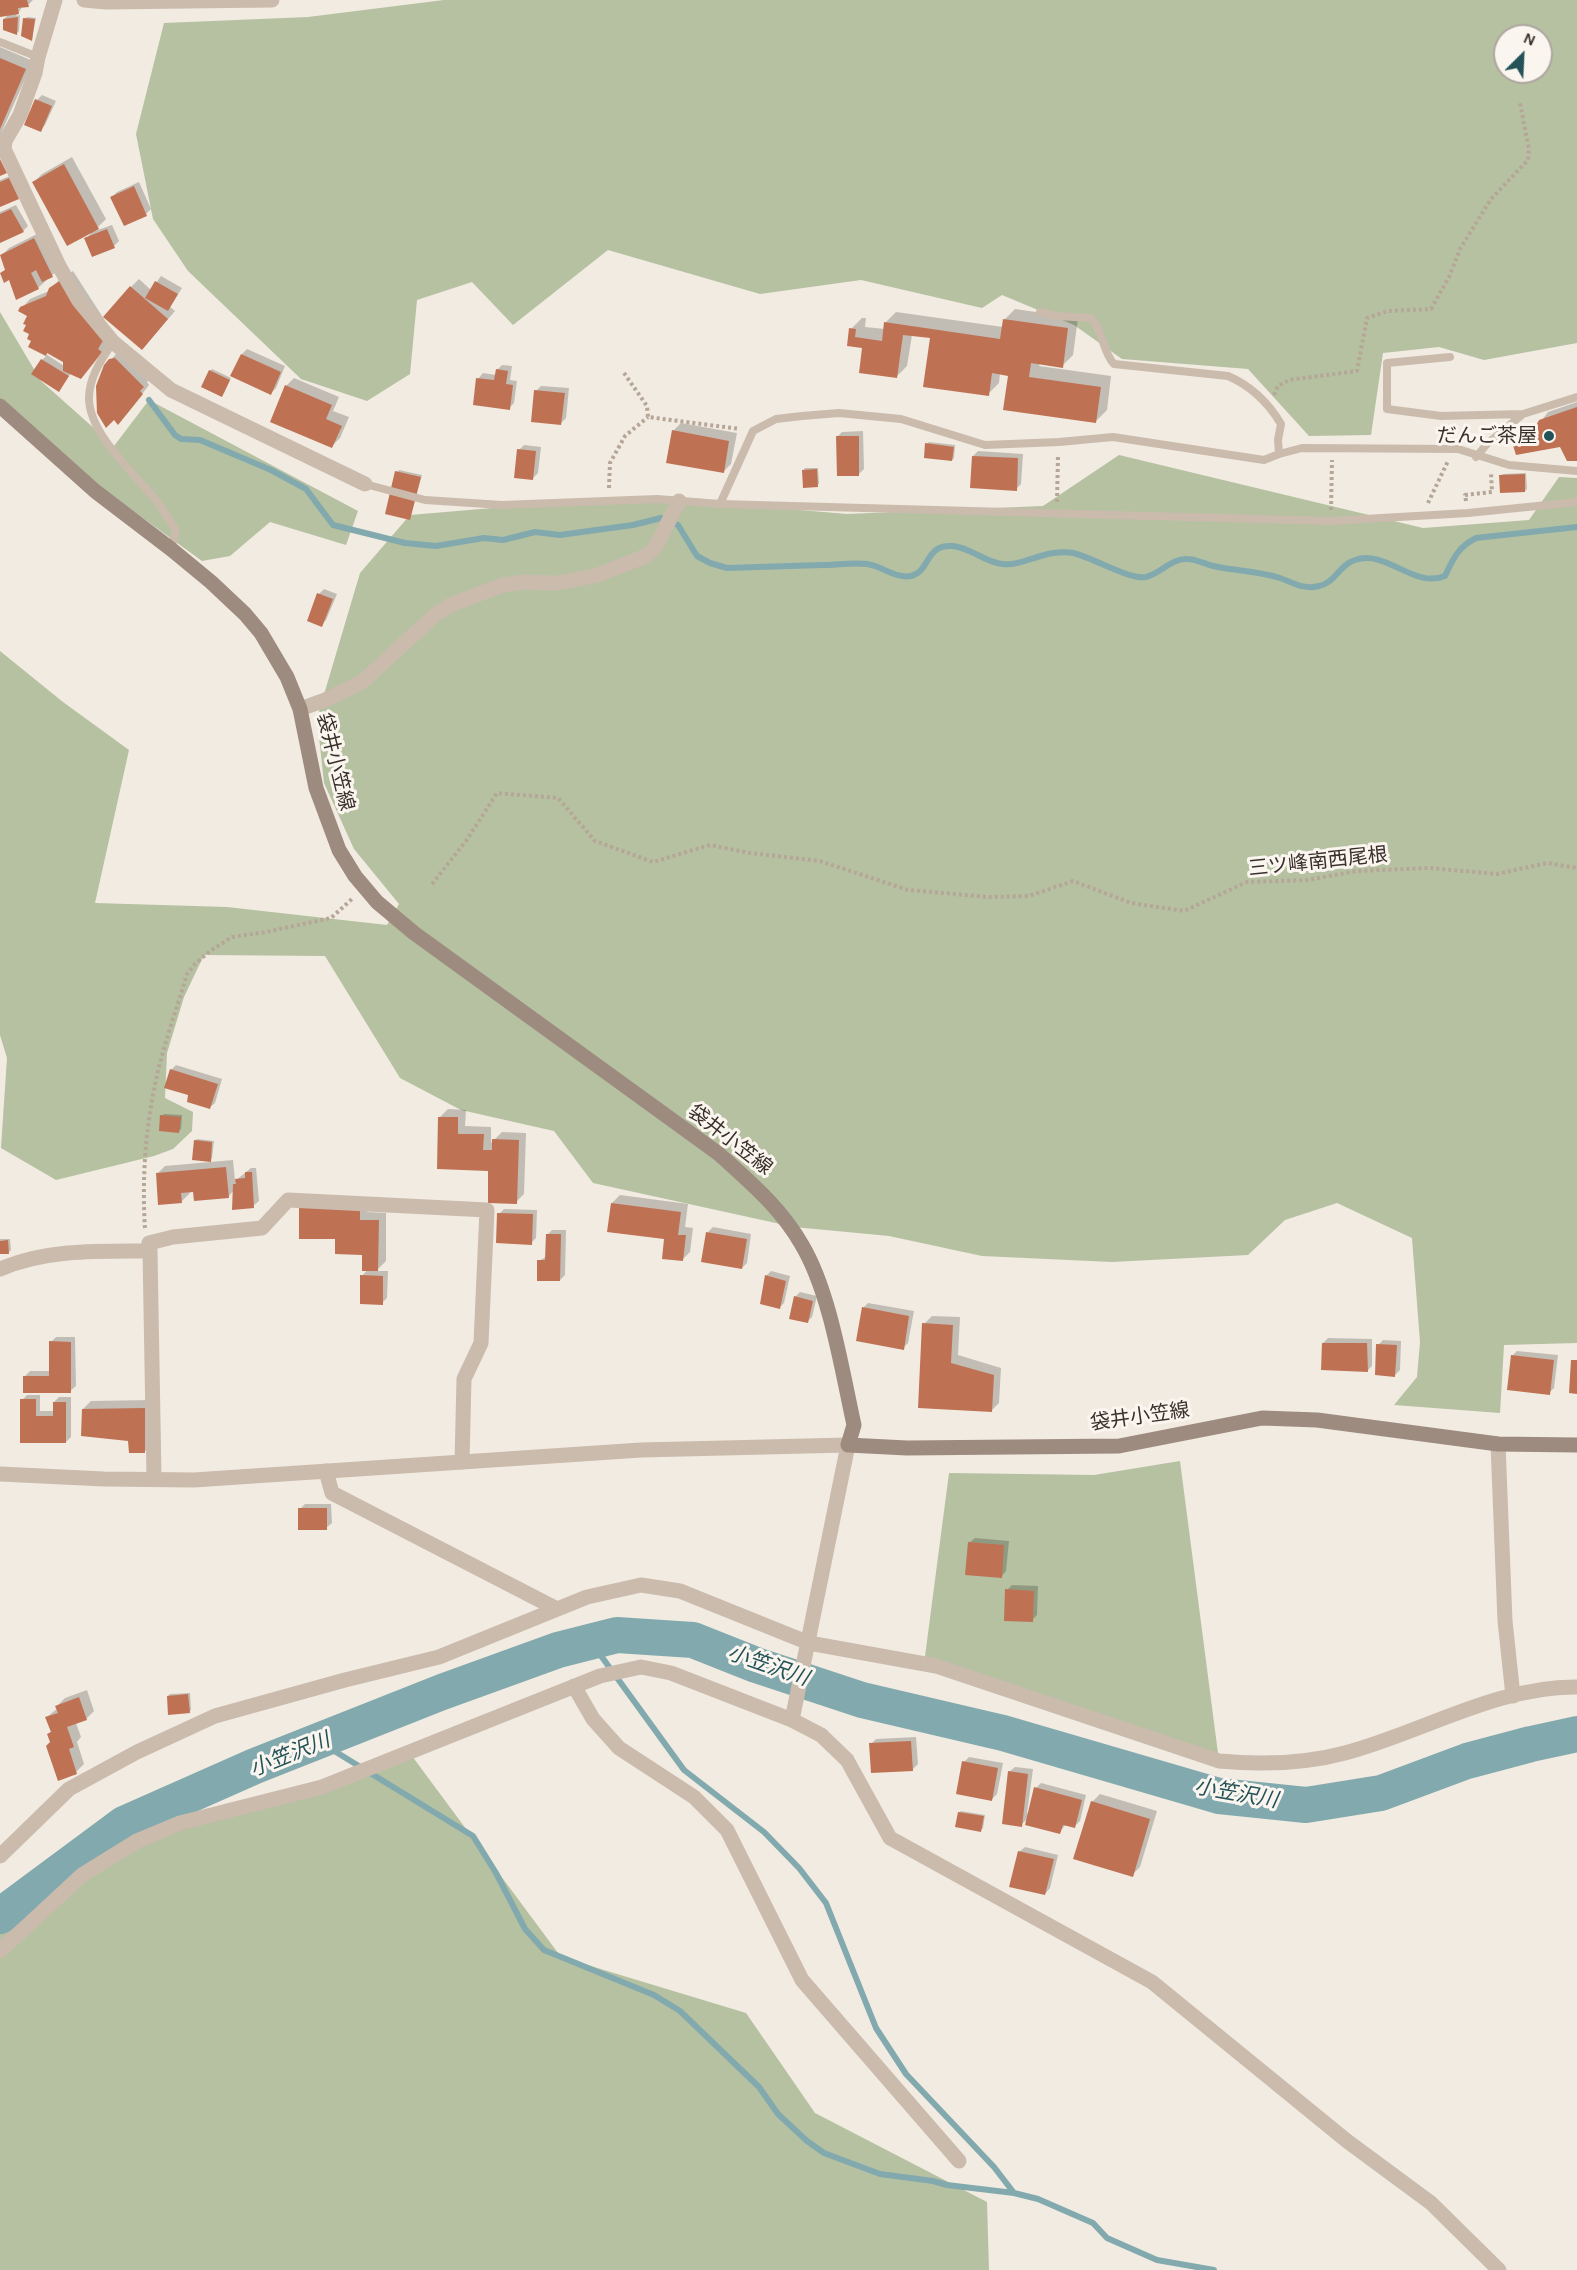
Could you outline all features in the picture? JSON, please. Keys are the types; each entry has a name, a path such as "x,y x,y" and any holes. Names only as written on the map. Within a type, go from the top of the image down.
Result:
{"main road":[{"name":"袋井小笠線","path":"0,406 95,491 171,549 245,614 261,633 287,677 300,709 316,788 328,825 339,850 355,876 377,902 414,933 719,1154 763,1192 803,1246 821,1288 854,1425 848,1446 907,1448 1119,1446 1262,1418 1317,1420 1498,1444 1577,1445"}],"street":[{"path":"55,0 35,73 20,115 5,141 4,149 59,266 79,301 113,342 171,390 365,484"},
{"path":"84,0 106,2 272,0"},
{"path":"300,709 362,682 435,615 450,605 503,585 523,582 558,583 598,575 645,556 656,548 679,501"},
{"path":"0,1269 22,1259 83,1251 149,1247 173,1237 262,1228 288,1200 487,1210 481,1343 464,1379 462,1462"},
{"path":"149,1247 154,1479"},
{"path":"1498,1444 1505,1621 1513,1696"},
{"path":"0,1474 194,1480 641,1450 848,1446 792,1720"},
{"path":"326,1471 332,1493 557,1609"},
{"path":"0,1856 69,1789 137,1752 215,1716 439,1657 587,1597 641,1585 680,1591 809,1643 936,1666 1219,1761 1280,1764 1348,1752 1513,1696 1577,1688"},
{"path":"0,1951 82,1875 138,1841 180,1823 322,1786 600,1676 640,1667 671,1673 792,1720 821,1735 847,1760 890,1838 1152,1982 1347,2141 1431,2203 1499,2270"},
{"path":"574,1686 593,1719 619,1748 694,1797 727,1830 802,1980 959,2161"}],"lane":[{"path":"0,42 38,57"},
{"path":"1040,312 1057,316 1091,318 1096,323 1108,358 1114,364 1228,376 1245,383 1262,398 1281,424 1279,453"},
{"path":"113,342 91,382 89,398 91,411 104,439 159,505 176,531 171,549"},
{"path":"1450,357 1387,363 1387,409 1441,416 1522,414 1577,397"},
{"path":"720,504 753,431 776,419 839,413 901,419 985,445 1113,437 1264,460 1279,453 1302,448 1453,449 1509,465 1577,471"},
{"path":"1476,456 1522,414"},
{"path":"365,484 425,500 502,505 657,499 720,504 1330,522 1422,517 1577,502"}],"path":[{"path":"1281,424 1286,418 1274,395 1278,386 1289,380 1357,371 1367,318 1388,311 1431,309 1449,278 1460,249 1491,199 1528,160 1529,149 1520,104"},
{"path":"624,373 647,406 648,417"},
{"path":"609,501 610,463 625,436 648,417 753,431"},
{"path":"1056,514 1059,442"},
{"path":"1330,522 1333,447"},
{"path":"1422,517 1453,449"},
{"path":"1468,513 1465,495 1492,492 1491,460"},
{"name":"三ツ峰南西尾根","path":"432,884 466,841 497,792 558,798 595,841 653,862 710,845 750,853 820,861 908,890 989,897 1029,897 1073,881 1131,903 1184,911 1247,882 1307,880 1357,871 1430,868 1497,874 1547,863 1577,868"},
{"path":"149,1247 145,1225 144,1193 154,1089 187,974 210,951 232,937 332,918 366,889"}],"green space":[{"path":"444,0 1577,0 1577,343 1484,360 1439,347 1383,353 1371,435 1309,436 1248,369 1122,359 1074,325 1002,295 982,308 861,280 760,294 608,250 513,325 472,282 417,300 410,374 367,401 301,379 188,271 153,219 136,134 164,23 308,17"},
{"path":"0,312 41,381 114,446 149,400 358,511 346,545 270,522 230,556 202,561 0,414"},
{"path":"1119,455 1423,528 1529,520 1559,477 1577,478 1577,1343 1504,1345 1500,1413 1394,1405 1417,1377 1420,1342 1412,1238 1337,1203 1285,1220 1248,1255 1112,1262 982,1256 889,1236 794,1227 593,1183 554,1131 461,1110 400,1078 325,956 204,955 184,997 167,1053 165,1098 193,1112 192,1131 173,1149 154,1156 56,1180 1,1148 7,1058 0,1035 0,651 63,702 129,750 95,903 227,907 387,925 399,904 354,849 324,783 317,718 360,573 410,515 634,496 847,514 1043,506"},
{"path":"1180,1461 1219,1761 924,1664 949,1473 1094,1475"},
{"path":"409,1752 561,1957 746,2013 815,2113 987,2202 989,2270 0,2270 0,1897 104,1858 189,1821 377,1773"}],"building":[{"path":"0,0 27,0 29,7 18,8 19,14 0,17"},
{"path":"18,17 17,35 3,30 3,19"},
{"path":"23,18 35,19 32,41 21,36"},
{"path":"0,58 26,69 0,129"},
{"path":"35,99 52,106 41,132 24,125"},
{"path":"0,159 7,173 0,176"},
{"path":"64,164 99,229 67,246 32,182"},
{"path":"9,178 19,199 0,207 0,182"},
{"path":"134,186 147,216 124,226 110,197"},
{"path":"11,209 24,232 0,243 0,214"},
{"path":"107,229 115,248 92,257 84,238"},
{"path":"34,238 53,277 42,282 36,270 31,273 39,289 16,300 9,280 4,283 0,273 5,270 0,255"},
{"path":"64,278 104,339 98,349 102,352 81,379 63,371 63,362 47,353 46,356 28,347 31,341 27,339 29,334 23,331 26,325 23,324 27,316 18,311 20,307 46,296 49,288"},
{"path":"155,281 178,294 168,311 145,298"},
{"path":"130,286 168,319 142,350 103,317"},
{"path":"1003,319 1068,328 1063,368 1031,363 1029,377 1101,387 1096,423 1003,410 1008,376 992,373 989,396 923,387 930,338 903,335 897,378 859,373 862,348 847,346 849,328 856,329 855,337 882,341 884,322 1000,339"},
{"path":"241,354 281,372 271,395 230,376"},
{"path":"115,358 144,387 140,391 143,394 118,425 114,420 106,428 97,413 96,386 104,365 109,359"},
{"path":"41,359 69,376 59,392 31,374"},
{"path":"496,369 508,371 506,384 513,385 510,410 473,405 476,378 494,380"},
{"path":"209,370 230,380 222,397 201,387"},
{"path":"285,385 332,405 326,419 342,426 332,448 270,422"},
{"path":"534,390 565,393 561,425 531,422"},
{"name":"だんご茶屋","path":"1577,407 1577,461 1567,461 1560,447 1516,455 1511,439 1532,433 1539,420"},
{"path":"672,430 729,441 724,473 666,463"},
{"path":"836,436 859,436 859,476 837,476"},
{"path":"925,443 954,447 952,461 924,458"},
{"path":"517,449 536,451 533,480 514,478"},
{"path":"972,456 1018,458 1017,491 970,488"},
{"path":"817,469 818,487 803,488 802,470"},
{"path":"395,471 421,477 410,520 385,514"},
{"path":"1525,474 1525,492 1500,493 1499,475"},
{"path":"317,593 333,599 322,627 307,621"},
{"path":"170,1069 218,1084 210,1109 187,1102 188,1095 164,1088"},
{"path":"160,1115 181,1117 179,1133 159,1131"},
{"path":"438,1117 458,1117 458,1134 484,1134 483,1150 492,1150 492,1139 519,1140 517,1204 488,1203 488,1171 437,1169"},
{"path":"194,1140 212,1142 211,1162 192,1160"},
{"path":"226,1167 229,1198 194,1201 193,1192 181,1193 182,1203 158,1205 156,1173"},
{"path":"245,1172 252,1172 254,1208 232,1210 233,1184 236,1184 235,1179 245,1178"},
{"path":"611,1203 681,1212 678,1235 686,1235 683,1261 662,1259 664,1239 607,1232"},
{"path":"299,1207 360,1208 360,1220 379,1220 378,1271 362,1271 362,1255 335,1254 335,1239 299,1239"},
{"path":"497,1213 533,1214 532,1245 496,1243"},
{"path":"706,1232 747,1239 742,1269 701,1262"},
{"path":"546,1234 561,1234 560,1281 537,1281 537,1260 545,1260"},
{"path":"8,1240 9,1254 0,1254 0,1241"},
{"path":"360,1275 383,1276 383,1305 360,1304"},
{"path":"765,1275 786,1281 780,1309 760,1304"},
{"path":"794,1296 813,1301 808,1323 789,1319"},
{"path":"862,1307 909,1316 904,1350 856,1341"},
{"path":"922,1323 953,1325 951,1363 994,1375 992,1412 918,1408"},
{"path":"49,1341 71,1342 71,1393 23,1393 23,1376 49,1376"},
{"path":"1322,1343 1367,1343 1368,1372 1321,1370"},
{"path":"1376,1344 1397,1345 1395,1377 1375,1375"},
{"path":"1511,1355 1554,1360 1550,1395 1507,1390"},
{"path":"1571,1360 1577,1360 1577,1394 1569,1393"},
{"path":"20,1399 36,1399 36,1416 53,1416 53,1402 66,1402 66,1443 20,1443"},
{"path":"145,1408 145,1453 129,1453 128,1441 81,1436 82,1409"},
{"path":"298,1508 327,1508 327,1530 298,1530"},
{"path":"968,1542 1004,1545 1002,1578 965,1575"},
{"path":"1005,1589 1034,1591 1033,1622 1004,1621"},
{"path":"188,1694 190,1713 168,1715 167,1696"},
{"path":"79,1697 87,1720 67,1727 74,1747 69,1749 77,1774 58,1781 46,1746 50,1742 47,1734 51,1732 45,1717 58,1713 55,1706"},
{"path":"911,1741 913,1771 871,1773 869,1743"},
{"path":"962,1761 998,1768 992,1801 956,1794"},
{"path":"1008,1771 1028,1774 1022,1827 1002,1824"},
{"path":"1034,1787 1082,1800 1075,1828 1063,1825 1060,1834 1025,1825"},
{"path":"1091,1801 1150,1819 1133,1877 1073,1859"},
{"path":"958,1812 984,1816 981,1832 955,1827"},
{"path":"1018,1851 1054,1859 1045,1895 1009,1887"}],"waterway":[{"path":"149,400 175,435 181,439 200,440 271,470 306,489 333,525 405,543 436,546 484,538 503,540 535,532 560,535 633,525 661,518 678,525 697,556 727,568 862,563 900,576 911,576 922,569 937,549 952,546 1002,564 1018,563 1053,553 1073,553 1139,577 1151,575 1176,561 1190,559 1314,587 1329,581 1350,562 1366,558 1378,560 1411,574 1434,579 1445,576 1460,549 1476,538 1577,527"},
{"name":"小笠沢川","path":"0,1916 124,1824 255,1766 442,1692 558,1650 617,1635 693,1640 756,1665 862,1700 1003,1733 1219,1796 1306,1805 1381,1793 1467,1761 1577,1734"},
{"path":"591,1642 684,1770 764,1832 799,1868 826,1903 876,2028 906,2074 994,2167 1014,2193"},
{"path":"318,1741 473,1836 496,1873 525,1929 544,1950 654,1995 680,2011 759,2087 778,2114 807,2141 824,2153 880,2174 1014,2193 1038,2199 1093,2223 1107,2238 1157,2260 1214,2270"}],"place":[{"name":"だんご茶屋","path":"1549,436"}]}
